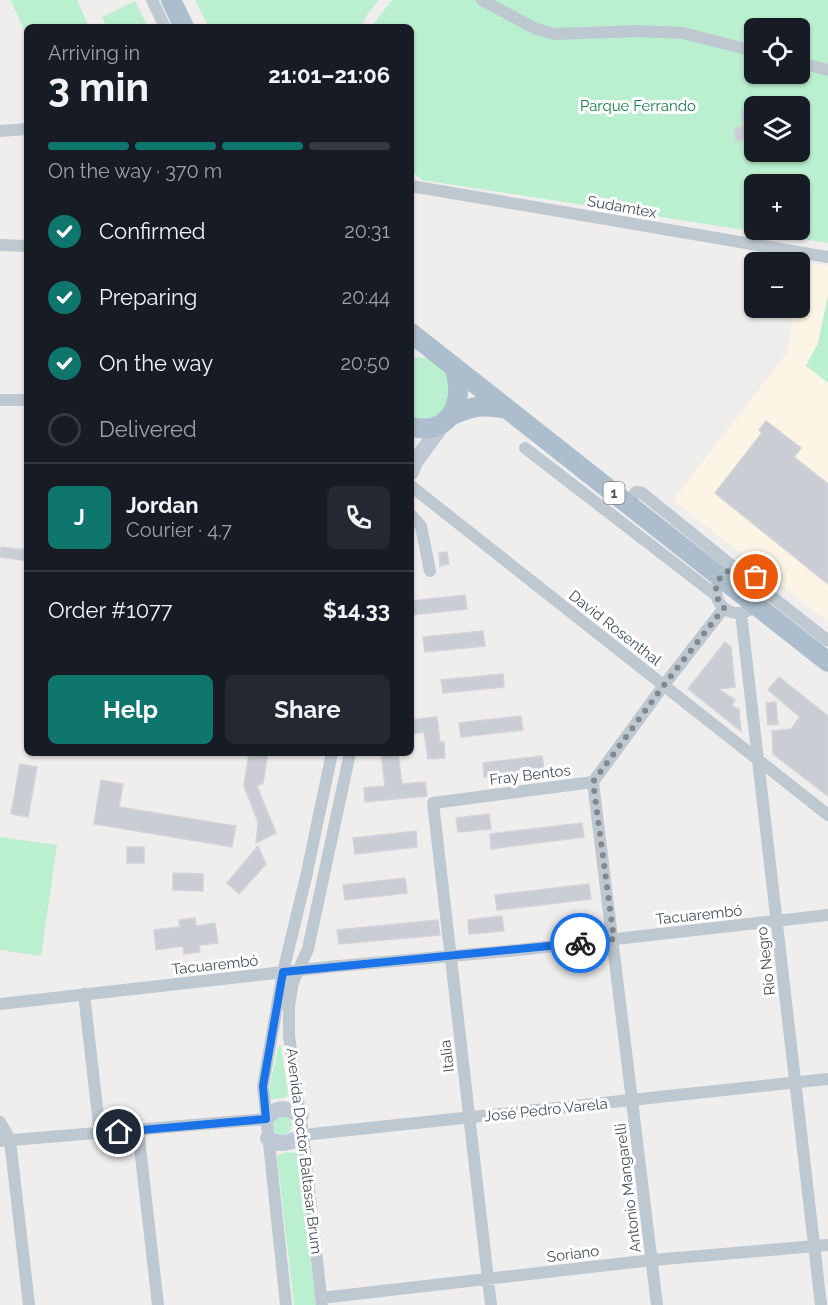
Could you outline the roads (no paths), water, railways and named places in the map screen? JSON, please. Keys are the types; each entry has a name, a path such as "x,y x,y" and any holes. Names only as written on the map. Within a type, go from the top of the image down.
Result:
{"main road":[{"path":"171,0 183,24"},
{"name":"1","path":"414,335 530,428 560,463 581,479 632,498 660,530 828,662"},
{"path":"414,353 425,352 446,361 459,382 459,396 448,417"},
{"path":"414,428 428,428 440,424 448,417 477,406 507,409"}],"street":[{"path":"152,0 164,24"},
{"path":"482,0 536,29 555,34 638,31 683,33 744,48"},
{"path":"810,66 828,70"},
{"path":"0,131 24,129"},
{"name":"Sudamtex","path":"414,187 828,257"},
{"path":"0,245 24,246"},
{"path":"0,400 24,400"},
{"path":"414,464 448,417"},
{"path":"530,428 535,440 528,450 560,463"},
{"path":"581,479 660,530"},
{"name":"David Rosenthal","path":"414,488 828,815"},
{"path":"414,518 421,526 430,571"},
{"path":"724,581 724,608 731,612 752,602 828,641"},
{"name":"Río Negro","path":"752,602 758,760 821,1305"},
{"name":"Fray Bentos","path":"433,803 593,782 724,608"},
{"name":"Avenida Doctor Baltasar Brum","path":"286,1305 263,1086 283,972 331,756"},
{"name":"Avenida Doctor Baltasar Brum","path":"322,1302 288,1019 290,993 308,949 349,756"},
{"name":"Antonio Mangarelli","path":"593,782 657,1305"},
{"name":"Italia","path":"433,803 491,1305"},
{"name":"Tacuarembó","path":"0,1004 828,915"},
{"path":"84,994 100,1134"},
{"name":"José Pedro Varela","path":"268,1138 279,1143 296,1140 303,1135 828,1079"},
{"path":"5,1141 266,1119 271,1112 282,1109 301,1115"},
{"path":"0,1122 5,1141 29,1305"},
{"path":"138,1130 158,1305"},
{"name":"Soriano","path":"322,1302 652,1260 828,1245"}],"park label":[{"name":"Parque Ferrando","path":"638,106"}]}
